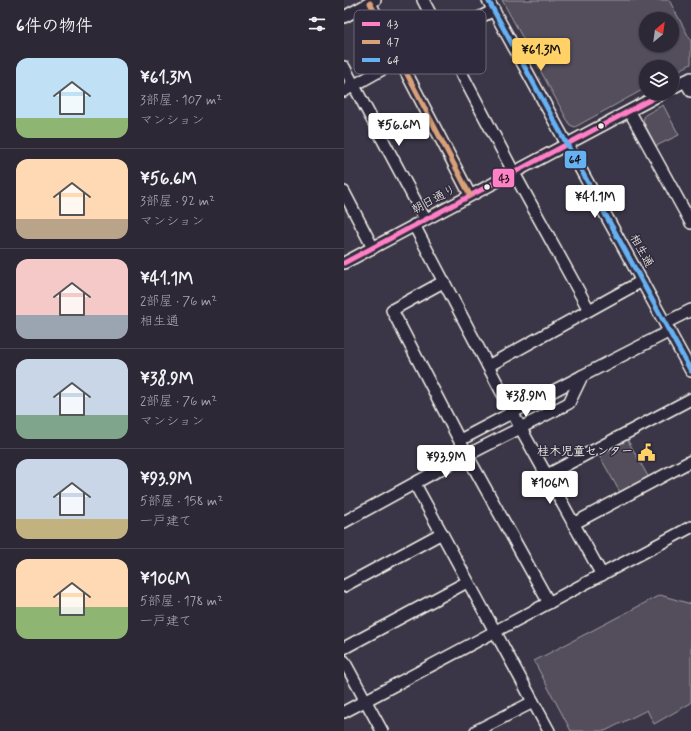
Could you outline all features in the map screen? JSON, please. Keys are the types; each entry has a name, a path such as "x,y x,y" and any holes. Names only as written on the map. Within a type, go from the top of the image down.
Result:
{"street":[{"path":"423,0 428,10"},
{"name":"相生通","path":"488,0 691,371"},
{"path":"358,10 373,2"},
{"path":"486,14 494,10"},
{"path":"344,17 354,12"},
{"path":"344,67 349,88 425,219"},
{"path":"349,88 374,74"},
{"path":"406,74 470,195"},
{"path":"461,74 589,310"},
{"path":"679,84 688,79 691,91"},
{"name":"朝日通り","path":"344,263 651,100"},
{"path":"630,112 691,223"},
{"path":"345,196 373,248"},
{"path":"414,225 520,427 602,574"},
{"path":"488,366 642,281"},
{"path":"443,282 392,310 467,455 549,603"},
{"path":"460,440 582,376 668,327 691,310"},
{"path":"344,522 467,455 569,402 582,376"},
{"path":"547,475 691,399"},
{"path":"573,524 691,461"},
{"path":"415,484 549,731"},
{"path":"344,712 691,527"},
{"path":"344,586 442,533"},
{"path":"344,648 467,582"},
{"path":"344,661 382,731"},
{"path":"476,731 533,702"}],"shaded area":[{"path":"502,0 669,0 675,12 639,12 639,52 679,52 679,19 691,41 691,64 679,70 679,60 639,60 639,92 575,127 570,125"},
{"path":"663,105 679,135 656,146 643,121 645,115"},
{"path":"627,439 649,478 621,494 599,455"},
{"path":"660,595 691,604 691,703 654,724 647,710 605,731 571,731 534,661"}],"transit line":[{"name":"64","path":"488,0 691,371"},
{"name":"47","path":"370,3 374,10"},
{"name":"47","path":"407,74 470,195"},
{"name":"43","path":"344,263 650,100"}],"place":[{"name":"桂木児童センター","path":"646,452"}]}
